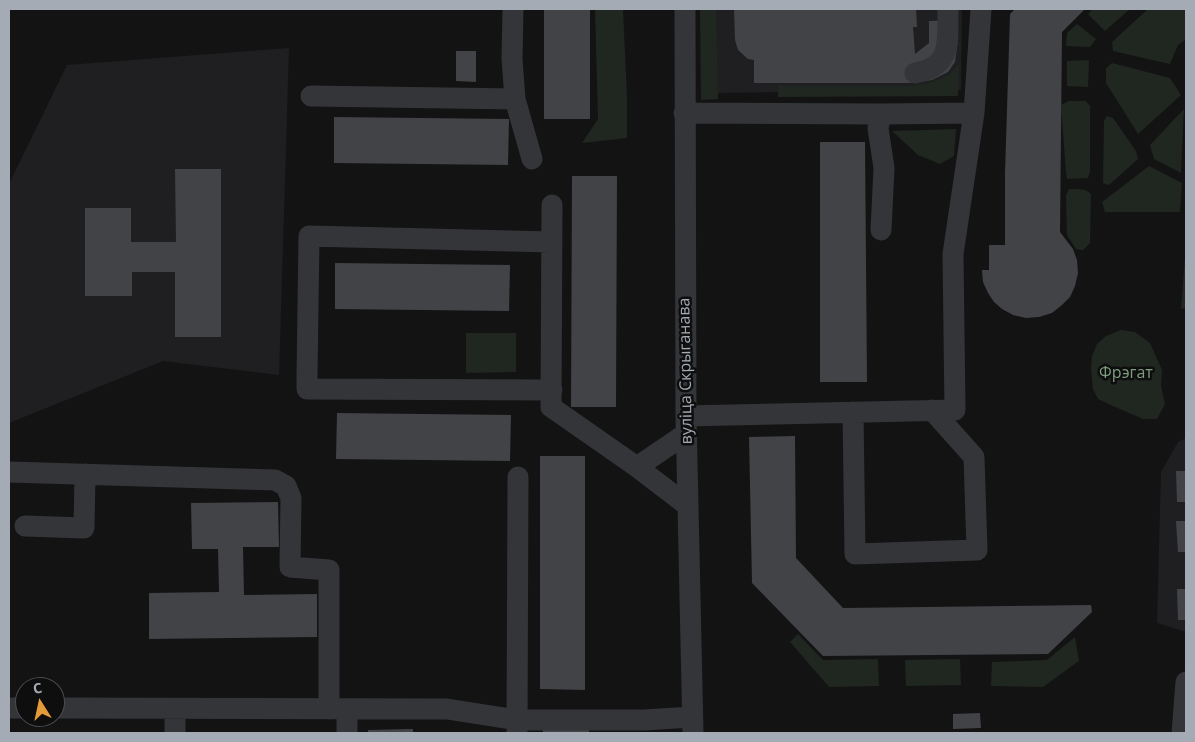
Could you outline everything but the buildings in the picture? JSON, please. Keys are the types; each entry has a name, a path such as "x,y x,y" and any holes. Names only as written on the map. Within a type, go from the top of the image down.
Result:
{"street":[{"path":"513,9 512,59 515,99 532,159"},
{"name":"вуліца Скрыганава","path":"685,9 686,424 692,725"},
{"path":"915,73 928,71 943,60 947,45 948,9"},
{"path":"637,467 686,424 853,412 955,410 954,254 974,113 981,9"},
{"path":"311,96 515,99"},
{"path":"684,114 974,113"},
{"path":"881,114 878,128 884,168 881,230"},
{"path":"552,205 551,407 637,467 688,506"},
{"path":"551,242 309,236 307,389 552,390"},
{"path":"853,412 855,554 977,550 974,457 932,410"},
{"path":"9,472 275,480 286,486 291,498 290,567 329,570 338,709 347,733"},
{"path":"25,526 84,528 85,474"},
{"path":"517,727 518,477"},
{"path":"1182,733 1186,682"},
{"path":"65,708 447,710 517,727 644,720 692,725"},
{"path":"174,733 175,708"}],"shaded area":[{"path":"713,9 962,9 961,90 710,93"},
{"path":"289,48 279,375 163,361 9,423 9,184 67,65"},
{"path":"1186,438 1186,631 1183,631 1157,623 1161,472 1178,442"}],"green space":[{"path":"595,9 623,9 627,138 582,143 598,119"},
{"path":"700,9 716,9 718,99 701,100"},
{"path":"1093,9 1130,9 1105,31 1088,14"},
{"path":"1148,9 1186,9 1186,39 1178,45 1170,64 1113,51 1112,42"},
{"path":"1077,24 1096,39 1090,47 1066,46 1067,33"},
{"path":"1089,60 1088,87 1067,86 1067,61"},
{"path":"1112,63 1170,78 1181,95 1138,134 1106,83 1106,68"},
{"path":"959,64 958,96 778,97 778,86 914,86 933,82 944,77 950,74"},
{"path":"1069,101 1086,101 1090,106 1090,172 1088,178 1067,179 1061,105"},
{"path":"1184,109 1181,173 1154,159 1150,145"},
{"path":"1107,116 1113,118 1136,151 1138,159 1109,185 1103,183 1104,121"},
{"path":"956,129 954,156 940,164 918,155 892,131"},
{"path":"1149,166 1182,183 1180,212 1105,212 1102,202"},
{"path":"1069,189 1084,190 1091,194 1090,243 1083,250 1076,249 1067,235 1066,195"},
{"path":"1186,244 1186,308 1181,309"},
{"name":"Фрэгат","path":"1121,330 1135,332 1150,343 1162,370 1161,386 1165,404 1157,419 1143,419 1098,399 1093,389 1092,356 1097,344 1106,336"},
{"path":"466,333 516,333 516,372 466,373"},
{"path":"798,634 823,660 878,659 879,686 829,687 790,642"},
{"path":"1075,637 1079,661 1043,687 991,686 992,662 1047,660"},
{"path":"960,659 961,685 906,686 905,660"}]}
